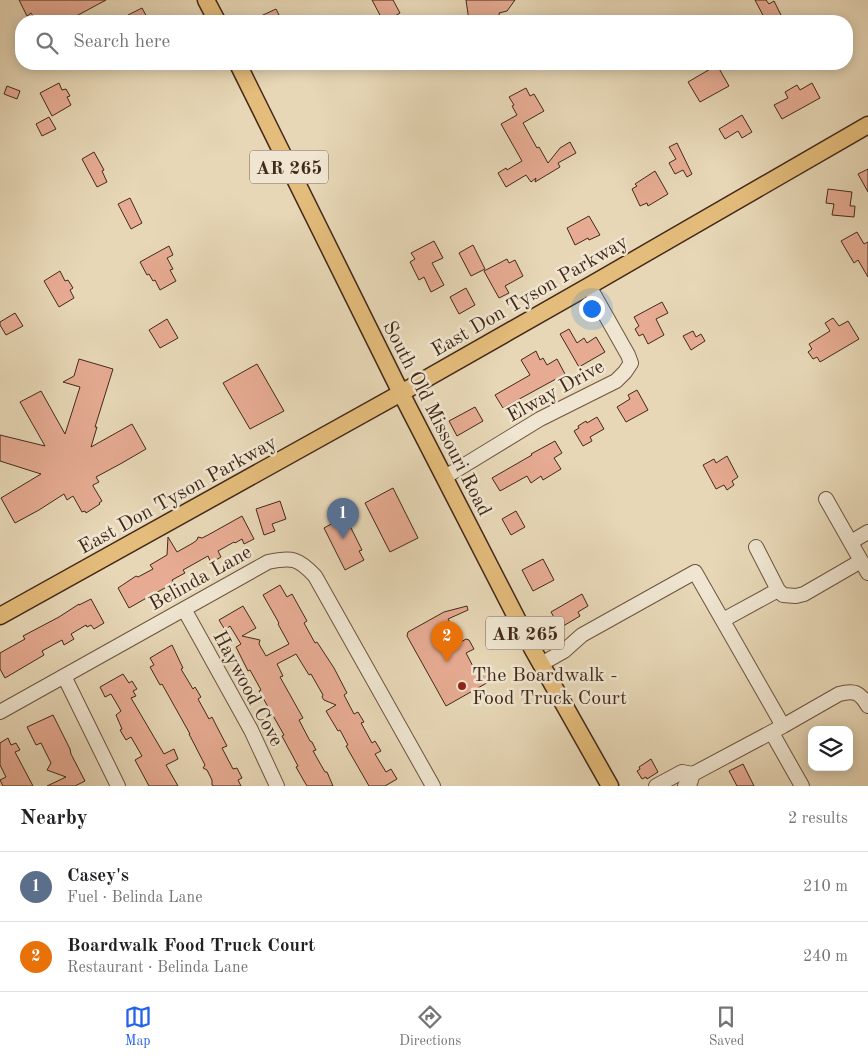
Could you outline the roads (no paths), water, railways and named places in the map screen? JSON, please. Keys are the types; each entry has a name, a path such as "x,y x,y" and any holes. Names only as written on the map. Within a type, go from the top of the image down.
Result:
{"main road":[{"path":"206,0 214,15"},
{"name":"South Old Missouri Road","path":"241,70 401,393 541,664 610,786"},
{"name":"East Don Tyson Parkway","path":"0,616 401,393 868,125"}],"street":[{"name":"Elway Drive","path":"445,477 540,419 616,381 625,372 631,363 628,355 589,286"},
{"path":"756,547 778,590 783,595 796,596 804,594 865,567 826,499"},
{"path":"851,542 868,532"},
{"name":"Belinda Lane","path":"0,712 268,562 293,560 305,566 316,576 433,786"},
{"path":"541,664 564,652 582,635 696,572 723,620 777,729 802,786"},
{"path":"723,620 778,590"},
{"name":"Haywood Cove","path":"184,609 252,730 277,786"},
{"path":"64,676 118,786"},
{"path":"656,786 682,772 689,780 839,694 863,691 868,706"}],"place":[{"name":"Casey's","path":"343,539"},
{"name":"Boardwalk Food Truck Court","path":"447,662"},
{"name":"The Boardwalk - Food Truck Court","path":"462,686"}]}
